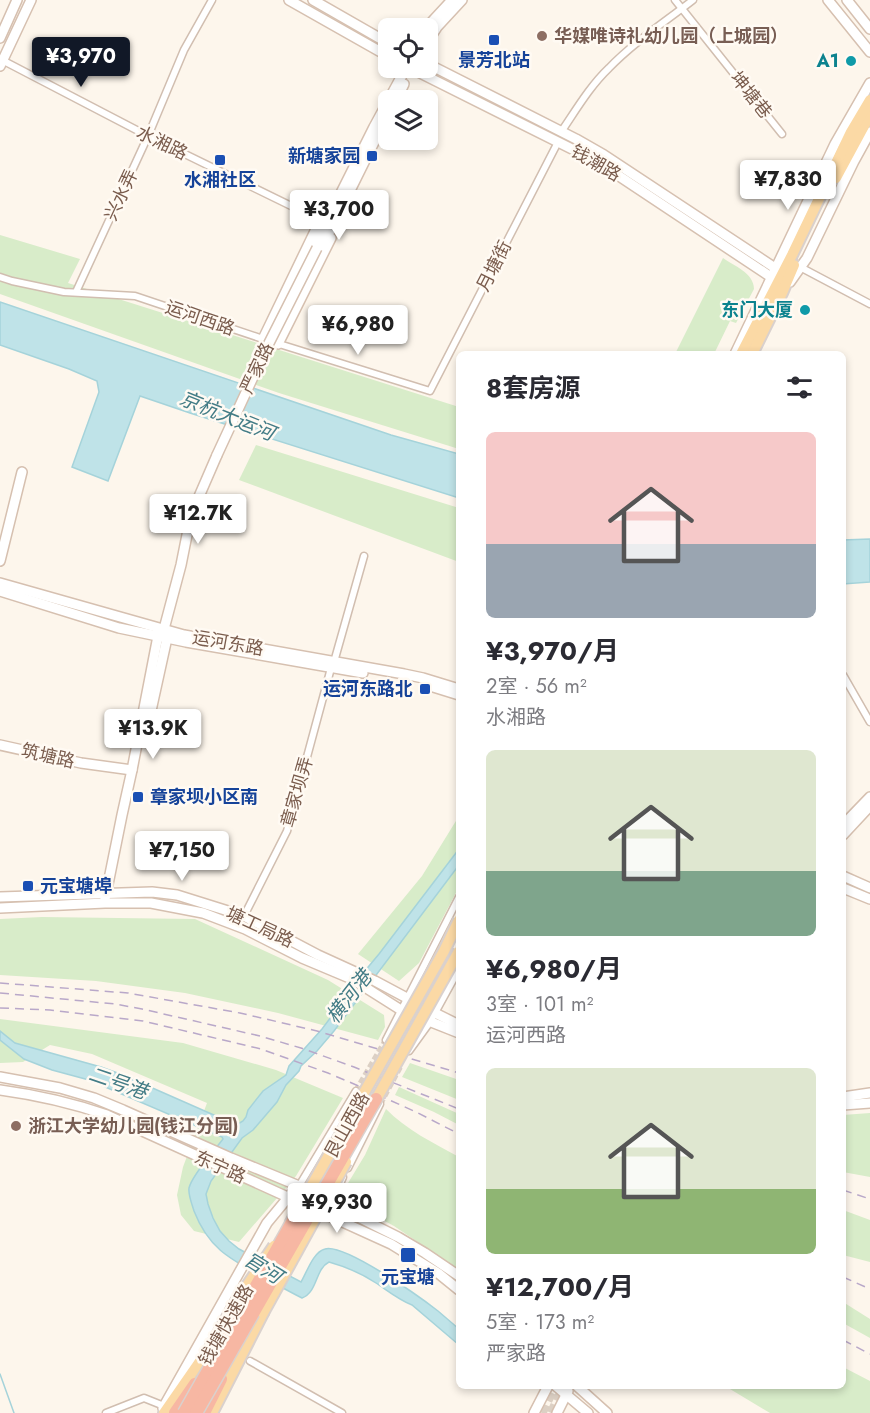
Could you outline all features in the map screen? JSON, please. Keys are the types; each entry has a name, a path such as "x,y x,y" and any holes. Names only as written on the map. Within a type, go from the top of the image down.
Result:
{"highway":[{"name":"钱塘快速路","path":"196,1413 378,1101"},
{"name":"钱塘快速路","path":"184,1413 295,1218"},
{"path":"204,1413 251,1317"},
{"path":"175,1413 221,1346"}],"main road":[{"path":"0,38 17,0"},
{"path":"1,62 31,0"},
{"path":"289,0 378,50"},
{"path":"313,0 378,37"},
{"path":"435,18 452,0"},
{"path":"438,26 462,0"},
{"path":"828,0 870,52"},
{"path":"847,0 870,28"},
{"name":"钱潮路","path":"438,70 560,137"},
{"name":"严家路","path":"317,248 318,239 374,127 404,78"},
{"name":"钱潮路","path":"432,78 604,155 773,272"},
{"path":"736,351 835,144 870,83"},
{"path":"753,351 782,293 851,132 870,100"},
{"path":"743,351 796,260 870,115"},
{"path":"796,260 807,258 870,132"},
{"name":"严家路","path":"108,898 122,815 191,515 267,347 378,134"},
{"name":"严家路","path":"278,344 337,226 337,216"},
{"name":"严家路","path":"263,339 316,229 326,223"},
{"path":"0,561 22,472"},
{"name":"运河东路","path":"0,583 163,634"},
{"name":"运河东路","path":"0,591 119,628 184,635 409,680 456,694"},
{"name":"严家路","path":"108,898 116,869 163,634"},
{"name":"运河东路","path":"333,665 423,678 456,688"},
{"name":"筑塘路","path":"0,744 81,763 132,770"},
{"path":"846,822 870,797"},
{"path":"846,832 870,806"},
{"path":"846,877 870,888"},
{"path":"846,889 870,899"},
{"name":"塘工局路","path":"0,908 152,892 177,895 244,916 354,976 407,998 432,1018"},
{"name":"塘工局路","path":"0,897 108,898 203,913 245,929 302,958 354,976"},
{"name":"艮山西路","path":"163,1411 205,1354 266,1256 295,1218 456,926"},
{"name":"艮山西路","path":"212,1413 263,1313 456,957"},
{"name":"塘工局路","path":"372,985 401,1010 432,1018"},
{"path":"432,1018 456,1024"},
{"path":"432,1018 456,1031"},
{"name":"东宁路","path":"0,1077 60,1088 94,1098 299,1186 398,1237 456,1274"},
{"name":"东宁路","path":"0,1090 81,1106 107,1115 391,1244 438,1273 456,1288"},
{"path":"846,1097 870,1093"},
{"path":"846,1105 870,1103"},
{"name":"艮山西路","path":"163,1411 267,1223 299,1186"},
{"path":"324,1214 332,1201"},
{"path":"534,1413 546,1389"},
{"path":"580,1389 608,1413"},
{"path":"557,1413 569,1390 588,1413"}],"street":[{"name":"兴水弄","path":"76,292 148,136 184,50 212,0"},
{"name":"坤塘巷","path":"675,0 782,134"},
{"name":"月塘街","path":"430,391 560,137 598,80 628,50 693,0"},
{"name":"水湘路","path":"1,62 326,223"},
{"path":"796,260 870,304"},
{"name":"运河西路","path":"0,277 64,292 135,296 278,344 430,391"},
{"name":"章家坝弄","path":"244,916 287,831 364,556"},
{"path":"846,680 870,722"},
{"path":"386,1040 456,903"},
{"path":"409,1051 432,1018 456,974"},
{"name":"艮山西路","path":"299,1186 356,1091"},
{"name":"艮山西路","path":"332,1201 378,1101"},
{"path":"250,1361 342,1413"},
{"path":"106,1413 144,1398 163,1411"}],"green space":[{"path":"0,235 80,259 68,283 456,406 456,448 279,393 0,294"},
{"path":"723,258 747,274 754,289 736,323 730,321 715,351 676,351"},
{"path":"256,445 456,507 456,561 239,480"},
{"path":"456,821 456,893 419,963 399,981 358,954 422,876"},
{"path":"42,917 195,919 328,980 384,1015 385,1027 378,1040 278,1013 185,993 96,981 0,975 0,919"},
{"path":"0,1019 183,1043 276,1070 343,1098 296,1176 239,1242 194,1231 181,1215 177,1195 183,1167 207,1103 92,1054 50,1045 23,1062 0,1063"},
{"path":"410,1063 456,1079 456,1099 402,1077"},
{"path":"399,1087 456,1113 456,1123 434,1112 395,1095"},
{"path":"386,1109 411,1130 456,1155 456,1268 394,1226 347,1201 342,1193 365,1155"},
{"path":"870,1113 870,1177 846,1173 846,1115"},
{"path":"846,1211 870,1220 870,1262 846,1256"},
{"path":"846,1304 870,1319 870,1338 846,1325"},
{"path":"846,1369 870,1381 870,1413 770,1413 730,1389 846,1389"}],"water":[{"name":"京杭大运河","path":"0,302 391,435 456,453 456,497 140,396 108,481 72,467 99,392 97,381 0,345"},
{"path":"870,539 870,582 846,584 846,540"},
{"path":"456,853 456,869 334,1031 301,1066 286,1085 277,1102 253,1130 242,1138 211,1181 206,1194 213,1218 220,1231 239,1249 301,1282 314,1258 321,1251 335,1249 348,1254 382,1272 438,1311 456,1326 456,1342 412,1305 348,1268 329,1262 324,1265 311,1291 302,1298 229,1257 206,1234 194,1211 189,1191 194,1177 223,1139 222,1137 89,1080 52,1070 24,1059 0,1040 0,1031 15,1043 101,1067 238,1124 243,1121 248,1110 263,1091 286,1075 289,1066 322,1029 344,996"}],"waterway":[{"path":"0,1374 14,1413"}],"tunnel":[{"path":"356,1091 386,1040"},
{"path":"380,1104 401,1065"},
{"path":"542,1413 554,1389"},
{"path":"551,1413 563,1389"}],"railway":[{"path":"0,983 128,993 240,1013 317,1031 456,1072"},
{"path":"0,993 115,1004 260,1036 354,1067 456,1108"},
{"path":"0,1008 50,1010 143,1021 261,1049 354,1084 456,1132"},
{"path":"846,1191 870,1199"},
{"path":"846,1278 870,1289"},
{"path":"846,1342 870,1354"}],"place":[{"name":"华媒唯诗礼幼儿园（上城园）","path":"542,36"},
{"name":"景芳北站","path":"494,40"},
{"name":"A1","path":"851,61"},
{"name":"新塘家园","path":"372,156"},
{"name":"水湘社区","path":"220,160"},
{"name":"东门大厦","path":"805,310"},
{"name":"运河东路北","path":"425,689"},
{"name":"章家坝小区南","path":"138,797"},
{"name":"元宝塘埠","path":"28,886"},
{"name":"浙江大学幼儿园(钱江分园)","path":"16,1126"},
{"name":"元宝塘","path":"408,1255"}],"water label":[{"name":"横河港","path":"349,997"},
{"name":"二号港","path":"118,1083"},
{"name":"官河","path":"263,1268"}]}
